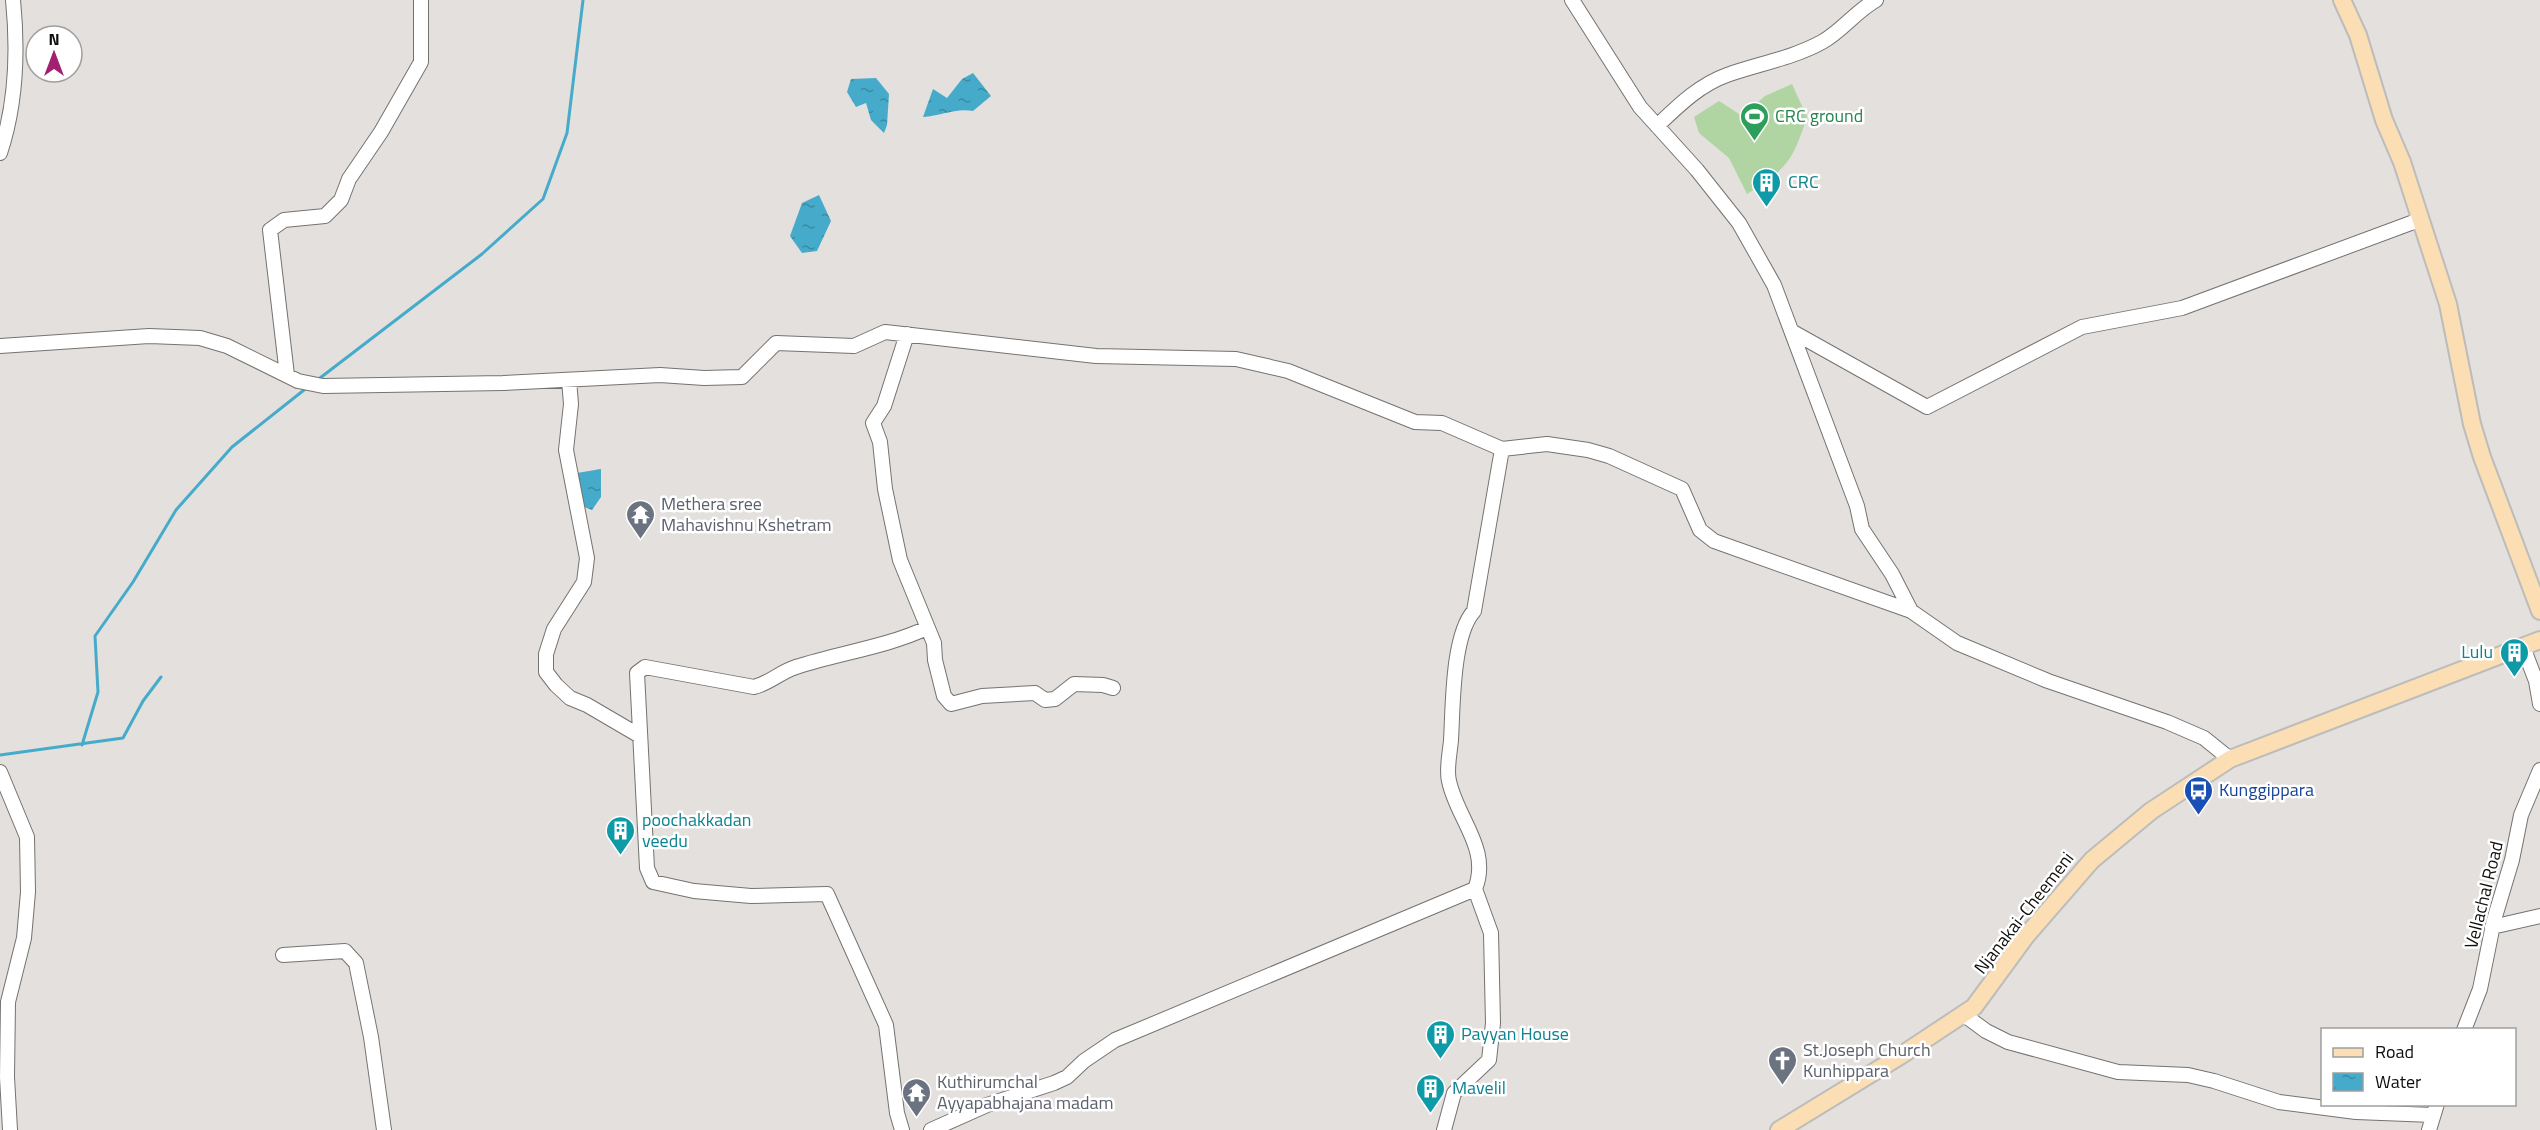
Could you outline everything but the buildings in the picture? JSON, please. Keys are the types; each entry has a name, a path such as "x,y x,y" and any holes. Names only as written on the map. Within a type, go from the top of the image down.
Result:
{"main road":[{"path":"2342,0 2358,35 2384,120 2402,162 2448,304 2472,424 2481,457 2540,611"},
{"name":"Njanakai-Cheemeni","path":"1779,1130 1974,1007 1986,994 2026,936 2091,860 2151,811 2230,759 2540,640"}],"street":[{"path":"0,153 9,125 14,80 13,0"},
{"path":"287,375 270,230 284,220 325,216 340,200 349,179 381,132 421,62 421,0"},
{"path":"1572,0 1640,107 1697,170 1739,223 1774,285 1857,506 1862,529 1892,574 1911,611"},
{"path":"1657,126 1686,98 1704,86 1822,42 1876,0"},
{"path":"1792,333 1928,407 2082,327 2182,308 2420,219"},
{"path":"0,346 149,336 200,338 227,346 298,381 323,386 492,384 660,375 704,378 742,377 776,343 854,346 885,332 1096,356 1236,359 1288,371 1415,422 1442,423 1502,449 1546,444 1588,450 1609,456 1682,489 1700,530 1714,541 1911,611 1957,643 2048,681 2167,722 2204,738 2230,759"},
{"path":"907,334 884,406 873,423 879,442 885,489 900,560 934,643 935,660 944,696 951,704 982,696 1035,693 1045,700 1055,699 1074,684 1103,685 1113,688"},
{"path":"568,380 572,404 566,450 587,558 584,582 554,628 546,654 546,672 570,698 587,705 640,736"},
{"path":"1444,1130 1454,1093 1490,1060 1493,1023 1491,933 1475,889 1480,877 1481,859 1448,780 1456,660 1468,617 1474,610 1502,449"},
{"path":"902,1130 897,1113 886,1025 828,894 751,896 694,891 653,882 647,868 637,673 645,667 754,687 769,683 785,670 853,650 905,638 927,628"},
{"path":"2523,647 2536,681 2540,704"},
{"name":"Vellachal Road","path":"2464,1028 2480,989 2492,927 2512,860 2521,815 2540,770"},
{"path":"0,772 27,837 28,892 24,938 8,1002 7,1077 10,1130"},
{"path":"931,1130 987,1105 1067,1077 1084,1061 1115,1040 1475,889"},
{"path":"2492,927 2540,916"},
{"path":"283,955 345,951 356,963 371,1037 384,1130"},
{"path":"1963,1014 1986,1032 2008,1042 2118,1072 2188,1075 2290,1103 2356,1112 2435,1110 2429,1130"}],"green space":[{"name":"CRC ground","path":"1792,84 1807,117 1797,145 1780,170 1747,194 1729,158 1699,133 1694,117 1719,101 1742,116 1765,96"}],"water":[{"path":"973,73 991,96 973,111 923,117 933,89 947,98 962,79"},
{"path":"876,78 889,94 887,125 884,133 871,120 866,103 856,107 847,92 851,79"},
{"path":"819,195 831,221 817,251 802,253 790,236 802,203"},
{"path":"601,469 601,497 592,510 584,507 577,473"}],"waterway":[{"path":"320,378 482,254 543,199 567,133 583,0"},
{"path":"82,745 98,692 95,636 133,582 176,510 232,447 304,390"},
{"path":"0,755 123,738 143,701 161,677"}],"place":[{"name":"CRC ground","path":"1754,142"},
{"name":"CRC","path":"1767,208"},
{"name":"Methera sree Mahavishnu Kshetram","path":"640,540"},
{"name":"Lulu","path":"2514,678"},
{"name":"Kunggippara","path":"2198,816"},
{"name":"poochakkadan veedu","path":"621,856"},
{"name":"Payyan House","path":"1440,1060"},
{"name":"St.Joseph Church Kunhippara","path":"1782,1086"},
{"name":"Mavelil","path":"1431,1114"},
{"name":"Kuthirumchal Ayyapabhajana madam","path":"916,1118"}]}
